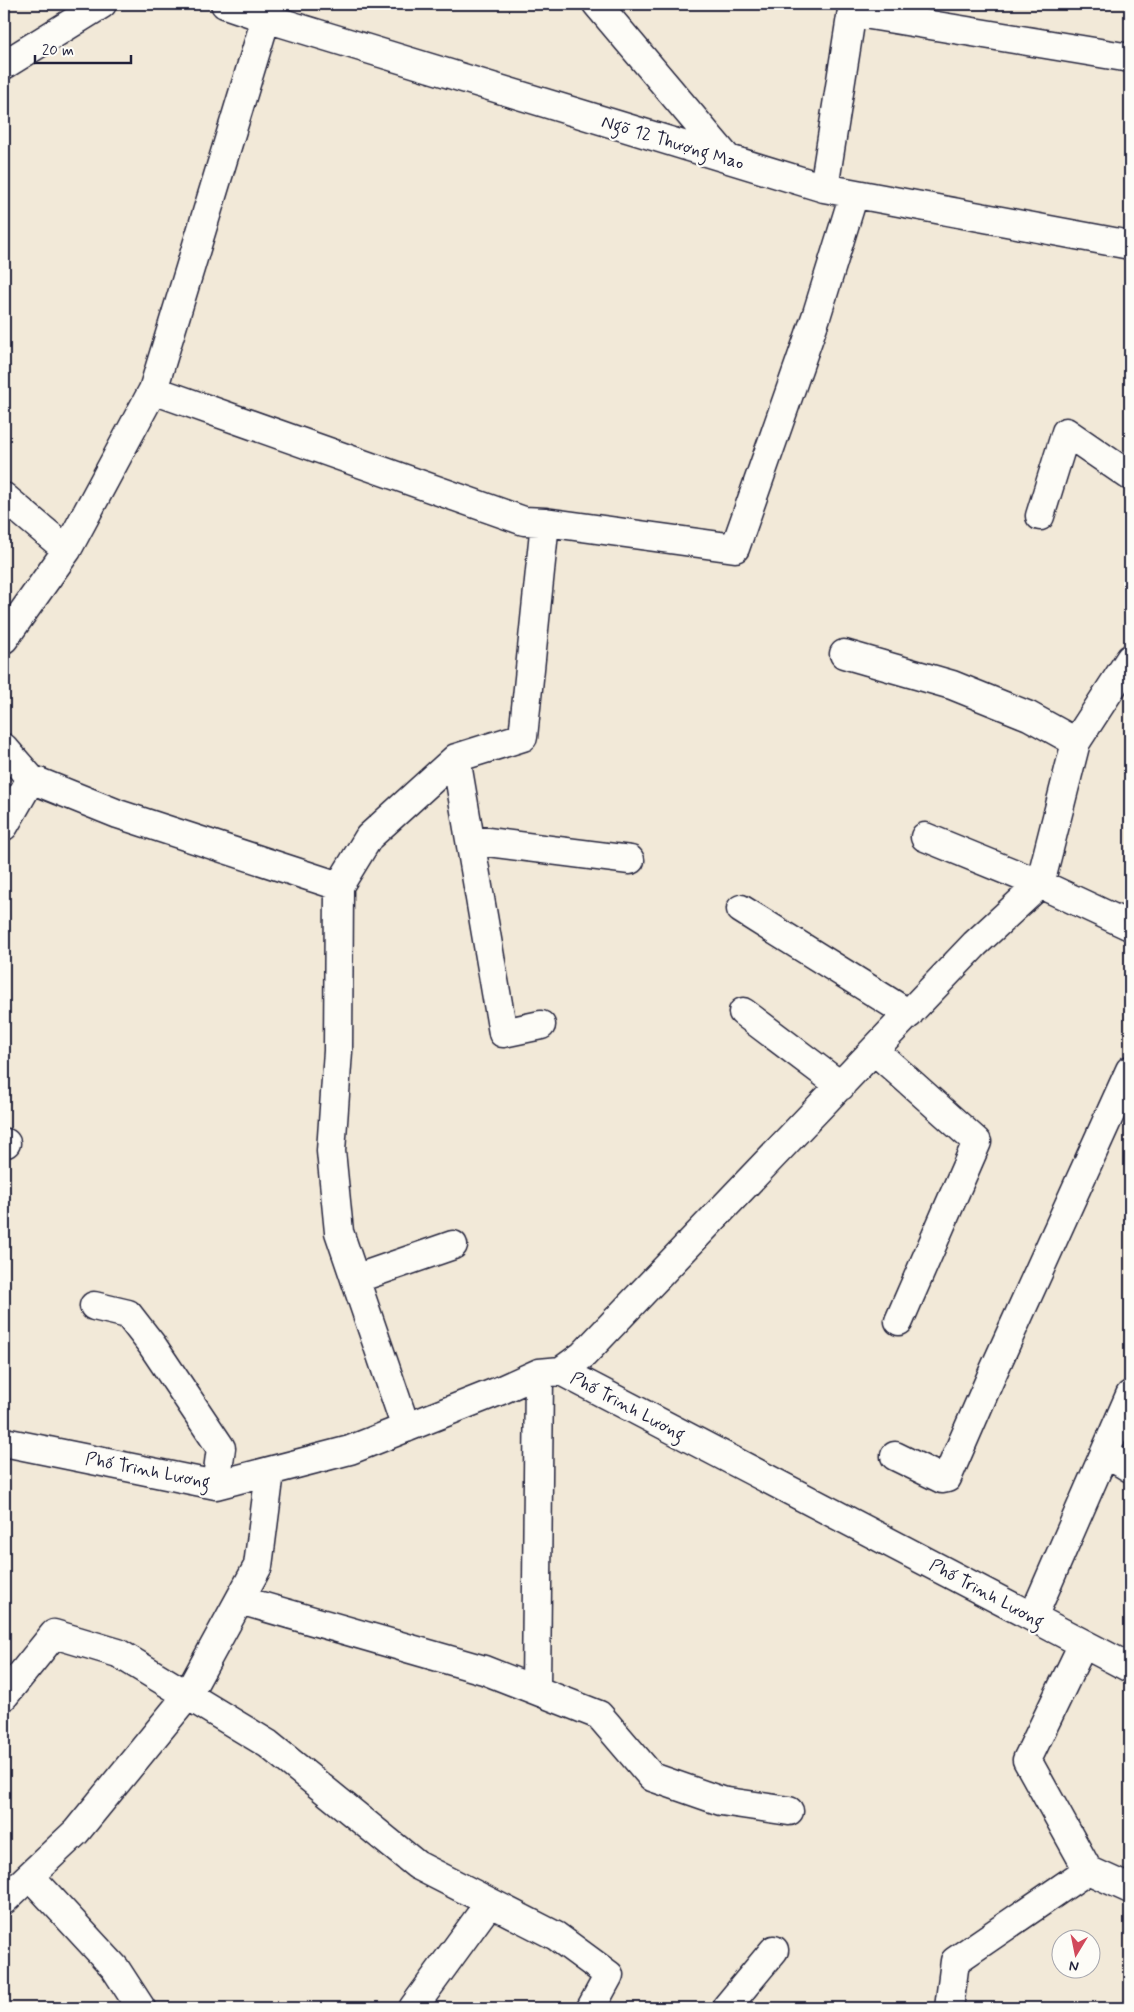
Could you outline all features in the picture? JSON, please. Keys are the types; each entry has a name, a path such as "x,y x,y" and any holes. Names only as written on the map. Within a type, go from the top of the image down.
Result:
{"street":[{"path":"4,65 102,4"},
{"name":"Ngõ 12 Thượng Mao","path":"226,4 266,18 824,188 1130,245"},
{"path":"597,4 727,158"},
{"path":"824,188 852,8 1130,58"},
{"path":"4,639 67,550 153,390 266,18"},
{"path":"153,390 524,520 735,548 816,317 854,194"},
{"path":"1040,516 1066,432 1130,476"},
{"path":"4,497 67,550"},
{"path":"406,1428 339,1232 331,1151 338,1051 339,886 369,837 456,758 523,737 545,522"},
{"path":"844,654 952,685 1029,716 1076,742"},
{"path":"536,1690 550,1372 583,1355 975,944 1040,884 1076,742 1130,659"},
{"path":"4,748 31,778 118,814 339,886"},
{"path":"456,758 472,840 503,1033 541,1025"},
{"path":"4,826 31,778"},
{"path":"925,837 1040,884 1130,926"},
{"path":"472,840 630,860"},
{"path":"741,909 909,1014"},
{"path":"743,1012 841,1086"},
{"path":"874,1050 977,1142 899,1321"},
{"path":"895,1456 942,1479 947,1478 1130,1070"},
{"path":"355,1280 453,1245"},
{"path":"94,1306 128,1314 157,1353 221,1448 216,1485"},
{"name":"Phố Trinh Lương","path":"4,1442 216,1485 350,1450 550,1372 1130,1668"},
{"path":"1033,1617 1130,1395"},
{"path":"1105,1453 1130,1468"},
{"path":"4,1900 76,1832 187,1696 258,1566 270,1472"},
{"path":"240,1600 484,1670 599,1715 652,1777 721,1801 789,1811"},
{"path":"4,1696 54,1634 118,1654 268,1744 417,1866 556,1936 609,1975 591,2008"},
{"path":"1084,1644 1026,1760 1088,1870 1130,1889"},
{"path":"949,2008 955,1961 1088,1870"},
{"path":"30,1876 116,1968 141,2008"},
{"path":"413,2008 490,1902"},
{"path":"726,2008 774,1950"}]}
